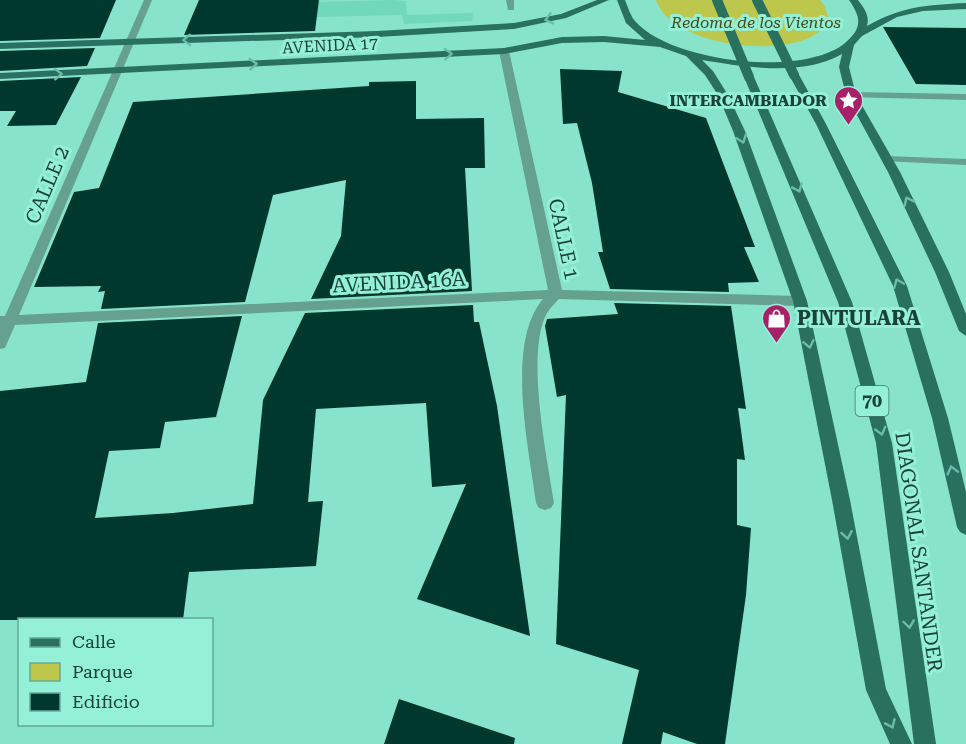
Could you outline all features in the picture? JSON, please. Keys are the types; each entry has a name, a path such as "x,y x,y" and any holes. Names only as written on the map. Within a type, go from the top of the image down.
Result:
{"main road":[{"name":"AVENIDA 17","path":"0,46 514,27 563,16 604,0"},
{"path":"621,0 622,10 636,28 662,44 690,54 725,62 762,65 813,62 849,46 861,33 894,15 923,8 966,6"},
{"name":"DIAGONAL SANTANDER","path":"717,0 845,302 884,443 925,744"},
{"name":"DIAGONAL SANTANDER","path":"757,0 900,286 940,418 966,527"},
{"path":"853,0 864,19 861,33"},
{"name":"AVENIDA 17","path":"0,76 118,72 504,51 562,40 604,39 662,44"},
{"path":"849,46 844,68 851,95 886,159 942,272 966,331"},
{"path":"690,54 709,74 723,95 739,131 800,301 841,501 876,690 901,744"}],"street":[{"name":"CALLE 2","path":"0,344 5,320 118,72 148,0"},
{"name":"CALLE 1","path":"504,51 556,294 539,313 533,332 531,386 545,503"},
{"path":"851,95 966,97"},
{"path":"886,159 966,162"},
{"name":"AVENIDA 16A","path":"5,320 556,294 800,301"}],"shaded area":[{"path":"406,1 407,15 473,13 472,21 404,24 402,15 317,17 319,2"}],"green space":[{"name":"Redoma de los Vientos","path":"656,0 820,0 825,6 828,18 821,30 805,39 783,45 731,44 706,38 683,28 666,16"}],"building":[{"path":"0,0 116,0 100,38 0,41"},
{"path":"199,0 319,0 315,31 184,35"},
{"path":"883,27 966,28 966,85 916,84"},
{"path":"95,48 87,66 0,71 0,51"},
{"path":"560,69 622,71 618,92 706,118 755,247 744,247 759,282 728,283 729,292 610,289 598,252 603,252 592,183 577,123 563,124"},
{"path":"81,77 56,125 7,126 16,111 0,111 0,81"},
{"path":"416,81 416,119 484,118 485,168 465,168 472,291 311,299 341,236 346,180 273,195 245,302 101,309 105,291 98,292 101,286 34,287 74,192 99,188 133,102 369,86 369,82"},
{"path":"614,303 731,306 746,409 738,408 745,460 737,459 737,525 751,528 746,595 725,744 697,744 663,732 661,744 622,744 639,670 556,644 566,395 557,397 545,326 547,319 618,314"},
{"path":"473,305 474,322 479,322 497,406 530,636 417,599 466,484 432,487 426,403 316,409 308,502 323,501 316,566 189,572 183,618 18,618 18,620 0,620 0,391 86,382 98,323 242,316 216,417 165,422 160,448 109,451 95,518 173,513 253,504 263,400 305,313"},
{"path":"399,699 515,738 514,744 384,744"}],"place":[{"name":"INTERCAMBIADOR","path":"848,126"},
{"name":"PINTULARA","path":"776,344"}]}
